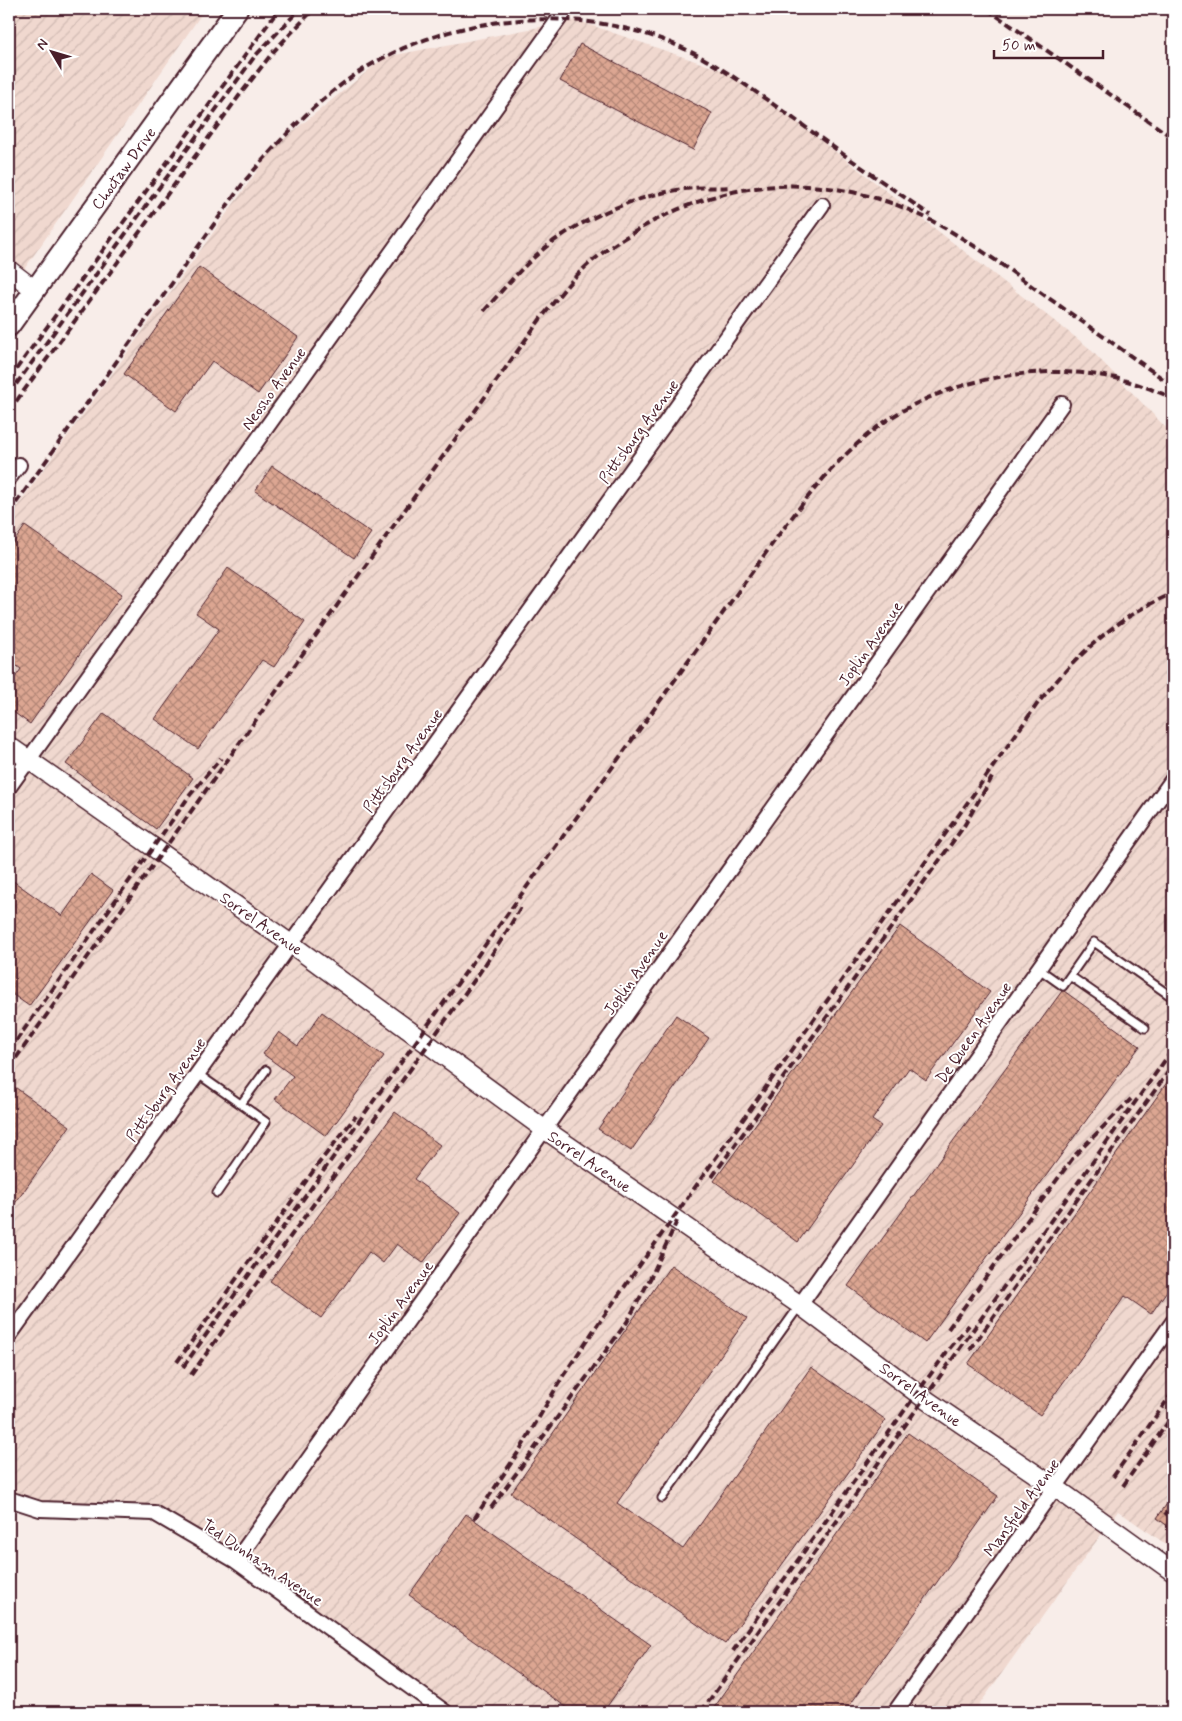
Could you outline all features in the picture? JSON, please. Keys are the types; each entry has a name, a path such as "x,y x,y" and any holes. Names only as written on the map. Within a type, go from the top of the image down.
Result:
{"main road":[{"name":"Choctaw Drive","path":"9,326 237,9"}],"street":[{"name":"Neosho Avenue","path":"9,787 566,9"},
{"name":"Pittsburg Avenue","path":"9,1336 822,205"},
{"path":"9,270 35,290"},
{"name":"Joplin Avenue","path":"236,1561 1062,404"},
{"path":"9,478 19,465"},
{"name":"Sorrel Avenue","path":"9,746 292,944 544,1129 800,1305 925,1399 1056,1488 1173,1572"},
{"name":"De Queen Avenue","path":"800,1305 1173,779"},
{"name":"Mansfield Avenue","path":"896,1712 1173,1322"},
{"name":"Ted Dunham Avenue","path":"9,1499 40,1509 154,1513 236,1561 444,1712"}],"lane":[{"path":"1039,969 1063,986 1094,942 1172,997"},
{"path":"1070,976 1145,1028"},
{"path":"241,1104 266,1070"},
{"path":"198,1074 266,1122 217,1193"},
{"path":"662,1498 800,1305"}],"shaded area":[{"path":"9,9 205,9 9,291"},
{"path":"576,20 727,72 797,122 1088,347 1173,435 1173,1549 1118,1511 974,1712 445,1712 236,1561 154,1513 9,1499 9,518 275,146 385,57"}],"building":[{"path":"580,44 712,113 693,150 560,81"},
{"path":"199,267 298,337 258,394 212,361 176,411 124,374"},
{"path":"272,466 371,533 354,558 255,491"},
{"path":"25,526 122,594 30,724 9,709 9,686 21,669 9,660 9,549"},
{"path":"228,568 305,622 274,667 262,660 198,749 155,719 219,629 196,613"},
{"path":"104,713 193,778 156,829 66,764"},
{"path":"91,874 113,890 29,1006 9,992 9,878 62,916"},
{"path":"900,926 990,992 926,1080 909,1068 872,1120 881,1126 798,1242 714,1181"},
{"path":"1062,991 1140,1046 925,1343 848,1286"},
{"path":"322,1012 384,1056 326,1136 275,1099 293,1076 263,1054 279,1032 298,1046"},
{"path":"676,1015 709,1038 631,1151 598,1129"},
{"path":"1173,1074 1173,1282 1151,1314 1125,1296 1040,1415 968,1364"},
{"path":"9,1083 70,1126 9,1212"},
{"path":"395,1112 440,1145 414,1179 460,1213 423,1263 397,1244 383,1263 369,1252 321,1318 270,1281"},
{"path":"671,1265 747,1318 617,1503 683,1549 811,1367 886,1420 725,1644 511,1493"},
{"path":"908,1433 998,1496 845,1712 711,1712"},
{"path":"1173,1495 1173,1530 1157,1518"},
{"path":"466,1514 651,1645 603,1712 573,1712 409,1595"}],"railway":[{"path":"9,379 279,9"},
{"path":"9,394 255,56 300,9"},
{"path":"9,411 239,96 273,52 314,9"},
{"path":"987,9 1173,138"},
{"path":"9,513 244,182 268,154 307,114 349,79 387,56 428,39 471,27 516,20 561,20 605,24 648,35 689,51 729,74 930,215"},
{"path":"9,1068 541,318 583,269 631,234 664,216 698,202 732,192 767,187 802,186 838,189 873,197 909,210 959,236 1173,386"},
{"path":"484,311 533,258 566,233 600,214 637,200 675,190 731,187"},
{"path":"183,1367 778,536 811,493 847,453 875,429 899,413 926,399 954,388 984,380 1046,372 1076,373 1105,376 1131,382 1173,398"},
{"path":"474,1519 523,1445 563,1376 596,1327 1038,703 1067,669 1098,639 1133,614 1173,593"},
{"path":"9,1051 190,795 221,758"},
{"path":"712,1177 964,826 994,774"},
{"path":"191,1375 478,975 521,907"},
{"path":"701,1712 1173,1049"},
{"path":"970,1350 1173,1065"},
{"path":"948,1329 1075,1155 1131,1099"},
{"path":"177,1362 319,1163 356,1116"},
{"path":"491,1508 627,1322 651,1277 677,1221"},
{"path":"733,1651 917,1393 969,1325"},
{"path":"1113,1477 1173,1392"},
{"path":"1123,1486 1173,1415"},
{"path":"1165,1515 1173,1505"}]}
